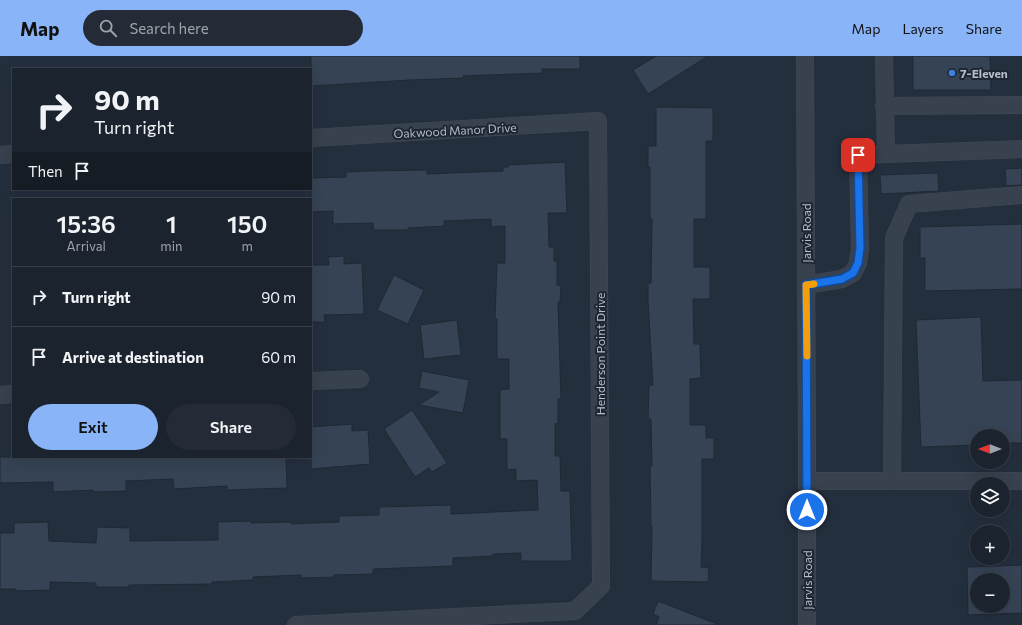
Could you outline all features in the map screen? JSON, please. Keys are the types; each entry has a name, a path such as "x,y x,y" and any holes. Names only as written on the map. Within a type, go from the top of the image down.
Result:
{"street":[{"name":"Jarvis Road","path":"805,56 807,625"},
{"path":"884,56 886,154"},
{"path":"884,106 1022,105"},
{"name":"Oakwood Manor Drive","path":"312,138 598,122"},
{"name":"Henderson Point Drive","path":"296,625 575,611 601,586 598,122"},
{"path":"806,285 842,279 853,273 858,263 860,248 858,155 1022,149"},
{"path":"0,155 12,154"},
{"path":"892,481 894,238 909,204 1022,195"},
{"path":"312,381 360,379"},
{"path":"0,395 12,394"},
{"path":"807,481 1022,481"}],"building":[{"path":"311,56 580,56 580,69 542,69 542,73 463,76 463,78 312,86"},
{"path":"656,56 708,56 648,94 633,70"},
{"name":"7-Eleven","path":"913,56 990,56 991,90 913,90"},
{"path":"656,107 713,108 713,141 706,141 706,219 694,219 694,267 710,267 710,299 693,299 694,344 700,344 701,378 690,379 690,425 706,425 706,438 714,438 714,459 702,459 701,567 709,568 708,582 651,581 652,527 650,466 652,466 651,419 648,419 649,385 653,385 648,283 651,283 652,219 650,219 650,167 648,167 648,146 656,146"},
{"path":"565,162 567,213 548,213 549,247 554,247 554,261 557,261 557,285 561,286 560,302 558,302 561,399 558,399 558,423 555,424 555,456 560,456 561,491 570,491 572,561 521,561 521,553 493,554 493,556 453,558 453,566 373,569 373,574 334,575 334,577 301,578 301,575 253,577 253,580 212,582 212,584 129,585 129,587 96,587 96,583 50,582 50,590 16,591 16,589 0,589 0,533 14,533 14,523 48,522 49,541 96,543 97,527 130,528 130,541 218,540 218,522 291,522 291,524 339,522 339,516 379,515 379,507 451,505 451,514 538,510 537,480 516,481 516,469 507,470 507,439 500,439 500,390 509,389 509,359 497,359 497,319 495,319 497,263 505,263 505,226 491,227 491,219 444,221 444,226 408,228 408,230 374,230 373,223 333,224 333,211 312,212 312,178 346,177 346,172 372,171 427,170 427,174 503,171 503,167 508,167 508,165"},
{"path":"1022,168 1022,185 1006,186 1005,169"},
{"path":"938,173 939,191 881,194 880,175"},
{"path":"1022,224 1022,289 925,291 925,258 920,258 920,227"},
{"path":"344,256 344,264 362,263 364,314 324,315 325,322 312,322 312,265 329,265 328,257"},
{"path":"394,275 424,290 408,324 377,310"},
{"path":"981,317 983,381 1022,380 1022,443 1010,443 1010,429 970,429 970,445 921,447 916,320"},
{"path":"457,320 461,355 424,359 420,325"},
{"path":"422,371 469,380 463,413 419,405 439,392 419,388"},
{"path":"412,410 447,463 432,472 429,468 415,477 384,429"},
{"path":"352,424 352,431 368,430 370,464 311,469 312,427"},
{"path":"0,457 286,458 287,488 227,490 227,486 174,489 173,479 126,481 126,491 93,492 93,490 53,492 53,482 0,483"},
{"path":"1022,565 1022,613 968,615 967,567"},
{"path":"658,601 717,625 656,625 659,617 653,614"}],"slow traffic":[{"path":"807,356 806,285 814,284"}],"place":[{"name":"7-Eleven","path":"952,73"}],"route":[{"path":"807,510 806,285 842,279 853,273 858,263 860,248 858,155"}]}
